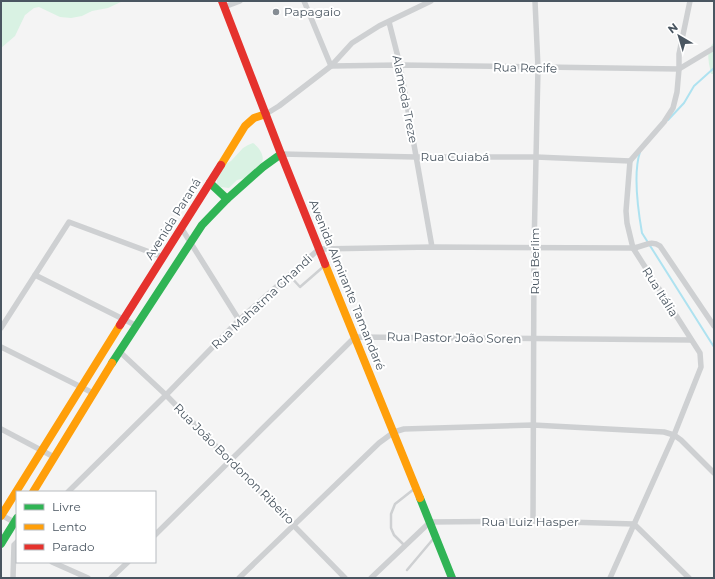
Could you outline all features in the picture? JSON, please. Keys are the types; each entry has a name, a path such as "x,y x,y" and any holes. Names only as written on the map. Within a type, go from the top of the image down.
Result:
{"main road":[{"name":"Avenida Almirante Tamandaré","path":"223,4 281,154 452,578"},
{"name":"Avenida Paraná","path":"17,491 182,229 245,126 254,118 266,114"},
{"path":"34,491 93,393 191,241 208,218 227,199 263,167 281,154"},
{"path":"210,182 227,199"},
{"name":"Avenida Paraná","path":"1,515 16,492"},
{"path":"2,542 16,520"}],"street":[{"path":"223,4 240,1"},
{"path":"304,1 331,66"},
{"name":"Avenida Paraná","path":"266,114 279,106 331,66 352,43 379,26 431,1"},
{"name":"Rua Berlim","path":"533,521 534,248 538,68 535,1"},
{"path":"630,161 664,122 673,108 677,92 679,54 690,1"},
{"name":"Alameda Treze","path":"389,22 400,65 432,247"},
{"path":"679,70 714,48"},
{"name":"Rua Recife","path":"331,66 400,65 679,70"},
{"name":"Rua Cuiabá","path":"281,154 416,157 536,157 630,161"},
{"name":"Rua Itália","path":"610,578 674,435 701,367 700,353 633,248 627,223 626,211 630,161"},
{"path":"1,328 69,222 163,257"},
{"path":"182,229 191,241 239,320"},
{"name":"Rua Mahatma Ghandi","path":"69,491 239,320 319,249 432,247 633,248 655,243 660,246 714,326"},
{"path":"35,275 137,326"},
{"path":"156,534 355,337"},
{"name":"Rua Pastor João Soren","path":"355,337 691,340"},
{"path":"1,347 93,393"},
{"name":"Rua João Bordonon Ribeiro","path":"120,352 166,395 345,578"},
{"path":"239,578 379,443 394,432 404,429 533,425 664,432 674,435 681,440 714,473"},
{"path":"1,429 54,457"},
{"path":"1,515 16,520"},
{"name":"Rua Luiz Hasper","path":"430,522 533,521 634,524"},
{"path":"371,578 430,522"},
{"path":"634,524 689,578"},
{"path":"2,542 16,545 13,578"},
{"path":"54,563 88,578"},
{"path":"111,578 127,563"}],"lane":[{"path":"290,275 300,287 326,265"},
{"path":"404,546 394,535 391,528 391,514 395,504 416,488"},
{"path":"407,570 436,536"}],"green space":[{"path":"1,1 123,1 108,8 92,11 82,16 71,18 60,17 39,7 34,8 25,15 15,36 1,48"},
{"path":"714,42 714,74 711,74 708,53"},
{"path":"253,143 261,152 263,157 262,162 245,178 237,180 229,188 221,187 217,184 217,178 224,165 231,161 243,148"}],"waterway":[{"path":"668,120 684,103 694,86 714,68"},
{"path":"640,152 637,181 642,233 714,347"}],"traffic: fast":[{"path":"112,363 202,225 227,199 263,167 281,154"},
{"path":"210,183 227,199"},
{"path":"420,498 452,578"},
{"path":"1,544 16,520"}],"traffic: slow":[{"path":"221,165 245,126 254,118 266,114"},
{"path":"325,264 420,498"},
{"path":"17,491 120,325"},
{"path":"34,491 112,363"},
{"path":"1,516 16,492"}],"traffic: jam":[{"path":"222,1 325,264"},
{"path":"120,325 221,165"}],"place":[{"name":"Papagaio","path":"276,12"}]}
